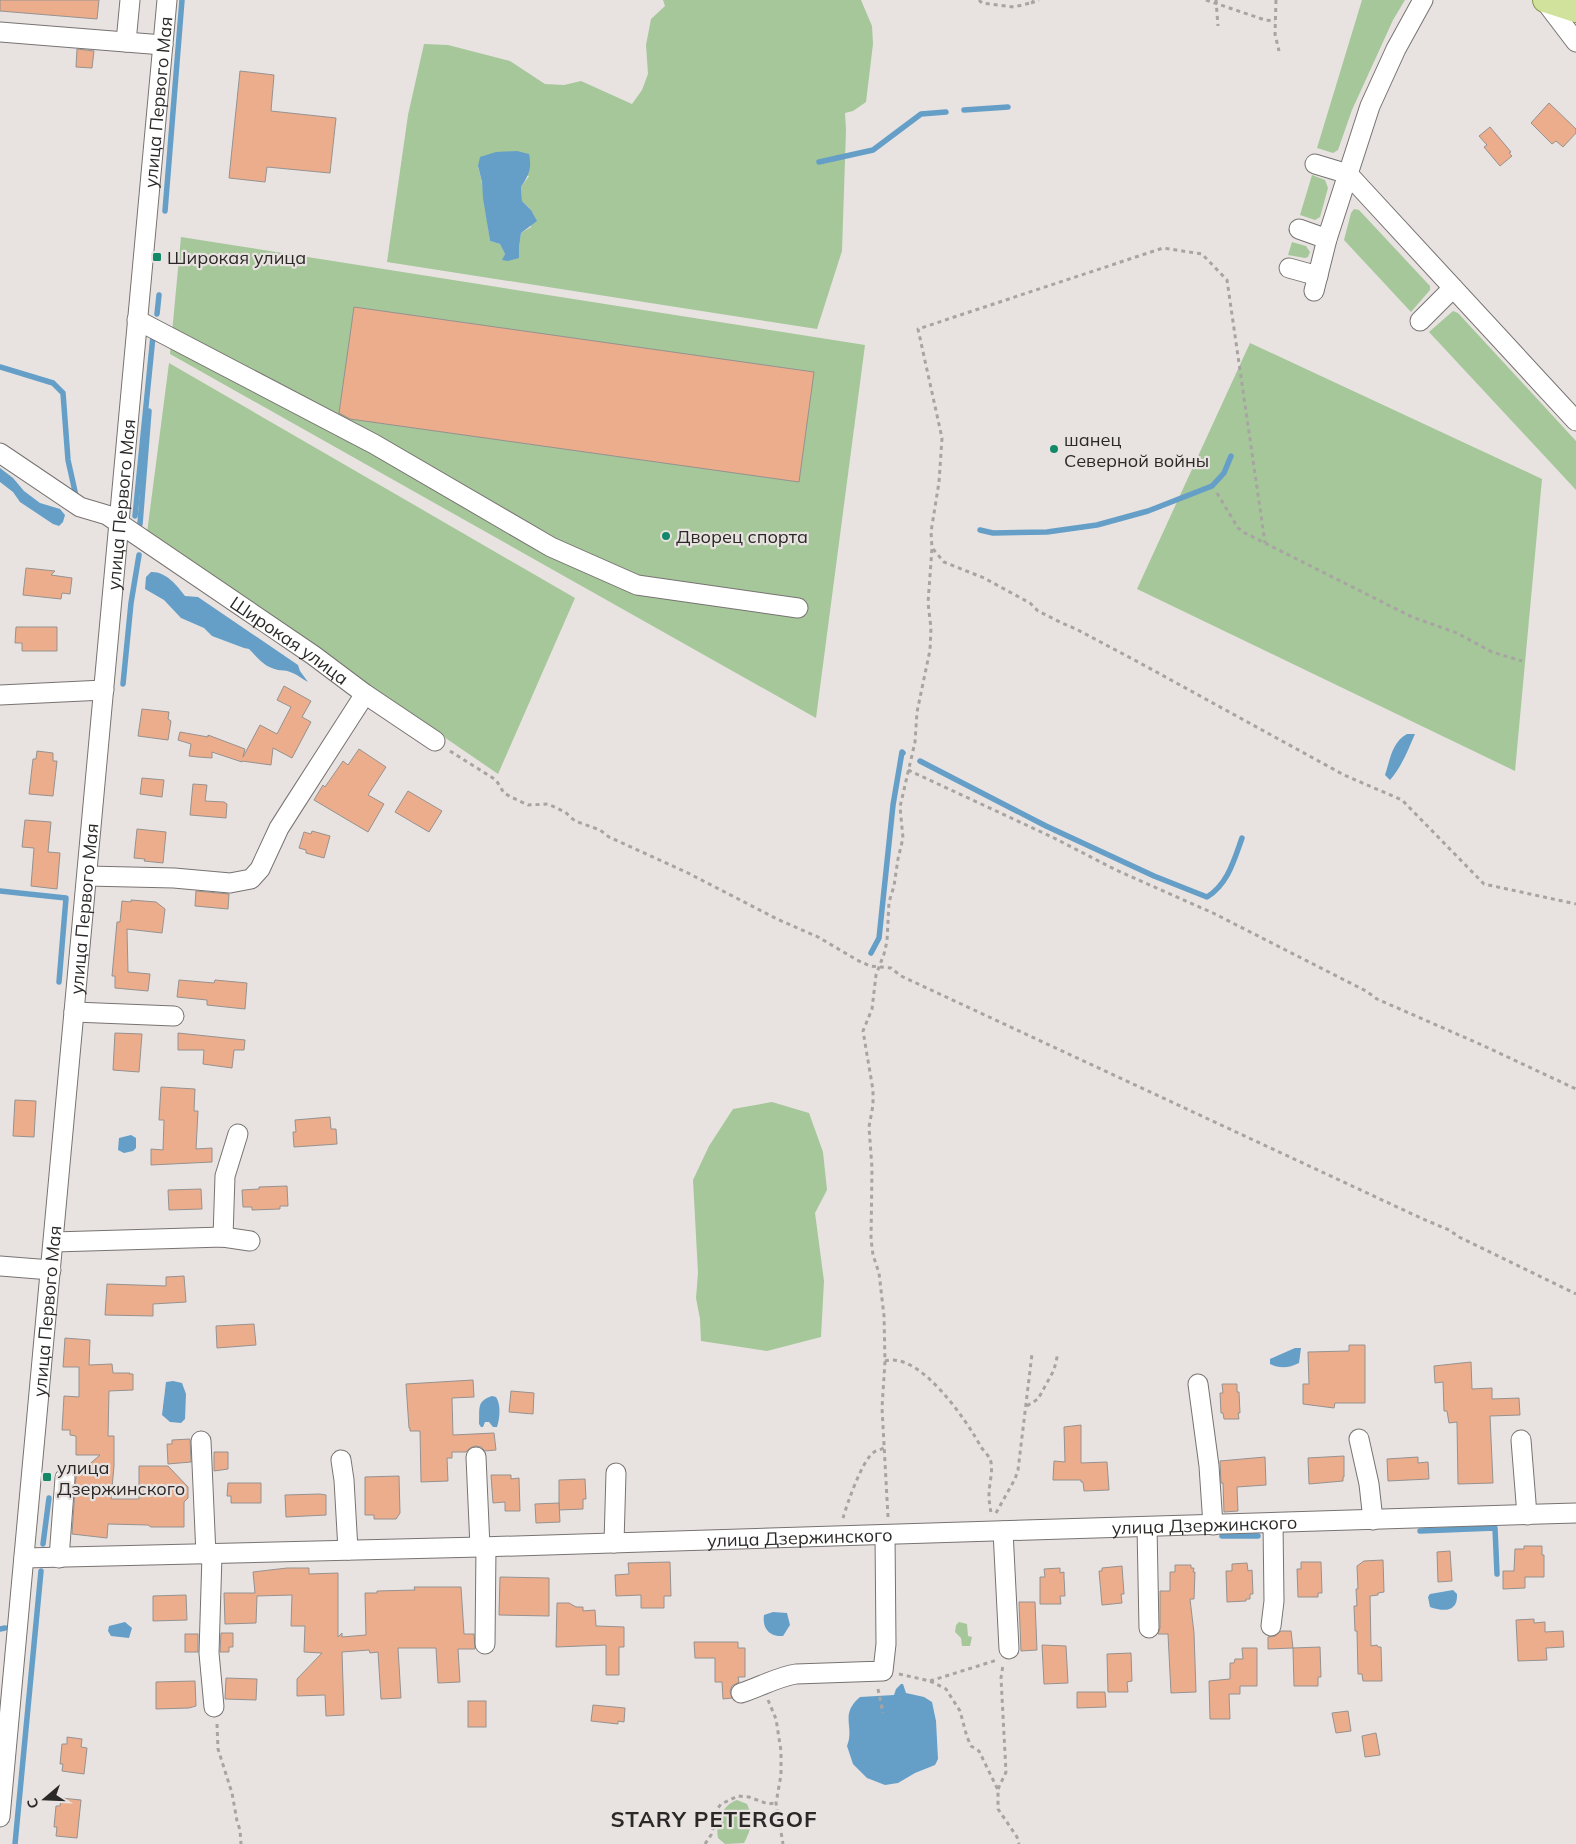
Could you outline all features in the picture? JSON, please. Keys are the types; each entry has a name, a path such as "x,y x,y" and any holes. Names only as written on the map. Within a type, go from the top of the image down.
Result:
{"main road":[{"path":"1545,0 1576,10"}],"street":[{"path":"126,42 130,0"},
{"name":"улица Первого Мая","path":"0,1817 8,1655 24,1558 166,0"},
{"path":"1289,268 1316,283 1327,239 1370,106 1396,49 1423,0"},
{"path":"1545,0 1576,42"},
{"path":"0,32 163,45"},
{"path":"1316,164 1348,174 1576,421"},
{"path":"1299,229 1327,239"},
{"path":"1420,322 1453,288"},
{"path":"137,320 374,444 551,547 637,585 798,608"},
{"name":"Широкая улица","path":"0,453 80,507 107,515 435,741"},
{"path":"0,695 104,690"},
{"path":"87,876 174,878 230,883 251,879 260,869 279,828 365,694"},
{"path":"74,1012 174,1016"},
{"path":"223,1237 225,1176 238,1134"},
{"path":"54,1242 223,1237 250,1241"},
{"path":"0,1266 51,1270"},
{"path":"1198,1384 1209,1466 1213,1525"},
{"path":"1359,1439 1369,1484 1372,1520"},
{"path":"1521,1440 1527,1515"},
{"path":"200,1441 209,1555 209,1652 214,1707"},
{"path":"476,1457 483,1547 485,1644"},
{"path":"341,1460 348,1550"},
{"path":"614,1543 616,1473"},
{"path":"59,1558 65,1478"},
{"name":"улица Дзержинского","path":"24,1558 209,1555 885,1535 996,1523 1147,1527 1576,1513"},
{"path":"996,1523 1009,1649"},
{"path":"1271,1626 1274,1601 1274,1523"},
{"path":"1147,1527 1149,1628"},
{"path":"741,1693 763,1686 783,1676 883,1671 886,1644 885,1535"}],"path":[{"path":"979,0 982,3 1014,7 1039,0"},
{"path":"1206,0 1217,2 1265,20 1275,21"},
{"path":"1276,0 1275,34 1279,51"},
{"path":"1217,2 1218,26"},
{"path":"885,1535 888,1527 888,1507 882,1408 885,1361 879,1273 873,1255 871,1239 872,1162 869,1128 873,1104 863,1038 872,1009 876,975 887,940 888,902 902,843 900,807 915,742 917,712 930,650 931,628 928,603 932,548 930,532 938,482 942,438 918,329 1163,248 1202,254 1227,280 1265,543"},
{"path":"1217,493 1238,528 1245,533 1412,617 1457,633 1492,652 1522,661"},
{"path":"932,548 944,562 976,574 1030,603 1046,615 1140,663 1344,775 1402,800 1484,884 1576,904"},
{"path":"435,741 496,780 504,793 511,798 528,804 548,804 565,812 575,821 600,830 609,838 688,873 727,894 818,937 857,960 870,966 891,968 901,976 1449,1230 1459,1237 1576,1294"},
{"path":"908,770 1052,837 1116,870 1229,921 1366,991 1377,999 1576,1089"},
{"path":"996,1523 1000,1508 1018,1470 1032,1354"},
{"path":"1026,1406 1038,1399 1054,1370 1058,1354"},
{"path":"885,1361 903,1361 938,1387 975,1434 990,1460 989,1495 996,1523"},
{"path":"843,1536 843,1517 854,1485 868,1457 884,1448"},
{"path":"930,1681 1005,1657 1001,1678 1006,1772 998,1790 998,1809 1017,1837 1019,1844"},
{"path":"883,1671 930,1681 946,1689 960,1711 962,1723 971,1746 979,1751 998,1790"},
{"path":"763,1686 776,1719 781,1751 781,1775 776,1803 783,1844"},
{"path":"878,1693 883,1713"},
{"path":"214,1707 218,1749 232,1793 241,1844"},
{"path":"705,1844 711,1835 715,1823 715,1812 721,1804 738,1796 749,1797 768,1804 776,1803"}],"green space":[{"path":"663,0 861,0 872,26 873,44 866,102 853,111 845,113 842,251 817,329 387,262 408,115 424,44 448,45 510,61 545,84 564,85 581,81 632,104 642,90 648,74 646,45 651,19 665,6","holes":["478,167 529,176 521,187 522,201 531,210 531,227 521,233 519,248 503,260 505,254 500,244 490,241 484,194"]},
{"path":"1362,0 1405,0 1393,20 1352,110 1338,150 1333,153 1317,148"},
{"path":"1312,175 1325,180 1328,188 1320,217 1315,220 1300,215"},
{"path":"1354,209 1359,210 1430,286 1430,290 1411,312 1344,240 1351,213"},
{"name":"Дворец спорта","path":"181,237 865,345 816,718 170,354"},
{"path":"1292,242 1306,246 1310,252 1308,257 1288,255"},
{"path":"1453,311 1458,313 1576,441 1576,490 1429,332"},
{"path":"1250,343 1542,479 1515,771 1137,589"},
{"path":"169,363 575,598 498,774 147,533"},
{"path":"772,1102 809,1113 823,1152 827,1190 815,1213 824,1281 821,1337 767,1351 701,1341 700,1319 696,1298 698,1273 693,1180 709,1146 733,1109"},
{"path":"959,1622 967,1624 968,1636 972,1637 970,1646 962,1646 961,1638 955,1632 956,1625"},
{"path":"737,1800 747,1804 751,1820 750,1829 744,1843 725,1844 718,1838 719,1821 727,1806"}],"water":[{"path":"517,151 529,154 529,171 521,187 522,201 531,210 537,221 521,233 519,258 508,261 502,260 505,254 500,244 490,241 478,166 480,157 496,152"},
{"path":"0,468 13,478 24,491 40,503 60,509 65,515 63,522 59,526 53,524 20,502 13,492 0,482"},
{"path":"151,572 166,576 185,596 198,597 298,665 308,682 289,671 269,667 249,649 212,636 204,628 181,618 164,600 145,589 146,577"},
{"path":"1407,734 1415,734 1401,764 1390,780 1385,775 1392,752 1402,737"},
{"path":"131,1135 136,1138 136,1148 133,1151 124,1153 118,1150 119,1138"},
{"path":"1295,1348 1301,1348 1299,1363 1284,1367 1270,1364 1270,1359"},
{"path":"166,1382 182,1383 186,1394 185,1419 181,1423 170,1422 162,1415"},
{"path":"492,1396 498,1400 499,1415 497,1427 493,1427 489,1422 485,1422 483,1427 481,1427 479,1424 481,1403"},
{"path":"1453,1590 1457,1594 1457,1600 1453,1607 1440,1610 1430,1607 1428,1597 1430,1594"},
{"path":"773,1612 787,1613 790,1625 783,1636 774,1635 768,1631 764,1624 764,1615"},
{"path":"125,1622 132,1628 129,1638 111,1636 108,1631 109,1626"},
{"path":"903,1684 906,1693 924,1697 932,1702 936,1721 938,1759 935,1765 915,1773 898,1783 885,1785 867,1778 853,1764 847,1746 849,1739 849,1715 850,1709 860,1697 894,1695 896,1689"}],"building":[{"path":"0,0 99,0 97,19 0,11"},
{"path":"77,49 94,51 92,68 76,67"},
{"path":"240,71 274,75 271,111 336,118 330,173 267,167 265,182 229,178"},
{"path":"1549,103 1576,129 1576,133 1563,147 1556,141 1552,144 1531,123"},
{"path":"1490,127 1511,152 1509,153 1512,156 1500,166 1484,147 1487,145 1479,136"},
{"path":"354,307 814,372 799,482 350,419 339,413"},
{"path":"26,568 55,571 51,575 72,578 70,594 62,593 61,599 23,595"},
{"path":"16,627 57,627 57,651 22,651 22,643 15,643"},
{"path":"284,686 311,701 302,717 311,722 292,758 273,748 271,765 242,762 212,752 212,758 189,756 191,744 178,740 180,732 208,737 208,735 245,749 243,757 260,725 277,734 291,707 277,700"},
{"path":"142,709 169,712 168,719 171,721 168,740 138,736"},
{"path":"359,749 386,767 368,795 384,804 368,832 314,800 323,785 325,787 343,761 348,765"},
{"path":"37,751 53,753 53,761 57,761 53,796 29,794 33,759 36,759"},
{"path":"142,778 164,780 162,797 140,794"},
{"path":"193,784 207,785 205,801 224,802 227,804 226,818 190,815"},
{"path":"408,791 442,811 429,832 395,812"},
{"path":"25,820 51,822 48,852 60,853 57,889 31,886 34,848 22,847"},
{"path":"137,829 166,832 163,863 134,858"},
{"path":"312,831 330,836 324,858 306,853 306,850 299,848 304,832 311,834"},
{"path":"196,891 229,894 228,909 195,906"},
{"path":"131,900 156,902 165,909 162,933 127,929 128,972 150,974 148,991 115,988 115,976 112,976 117,922 120,922 122,901 131,902"},
{"path":"179,980 214,983 215,980 247,983 245,1009 207,1005 207,1000 177,997"},
{"path":"115,1033 142,1034 139,1072 113,1070"},
{"path":"178,1033 245,1040 244,1050 234,1050 232,1068 203,1064 204,1050 178,1050"},
{"path":"161,1087 195,1089 194,1111 198,1111 196,1149 212,1148 212,1162 151,1165 151,1149 163,1150 164,1120 159,1120"},
{"path":"15,1100 36,1101 34,1137 13,1136"},
{"path":"330,1117 331,1129 336,1129 337,1144 294,1147 293,1132 296,1132 295,1120"},
{"path":"287,1186 288,1206 280,1206 280,1209 252,1210 252,1207 243,1207 242,1190"},
{"path":"201,1189 202,1209 169,1210 168,1190"},
{"path":"184,1276 186,1302 153,1304 153,1316 105,1315 107,1284 166,1286 166,1277"},
{"path":"254,1324 256,1345 217,1348 216,1326"},
{"path":"65,1338 90,1340 89,1365 112,1364 113,1373 133,1374 133,1390 109,1391 108,1436 114,1436 111,1499 139,1499 139,1466 168,1466 188,1487 188,1498 184,1502 184,1527 108,1524 107,1538 72,1534 76,1476 100,1455 76,1455 76,1436 70,1435 70,1430 62,1430 64,1396 79,1397 79,1367 63,1367"},
{"path":"1349,1345 1365,1345 1365,1403 1335,1403 1334,1408 1303,1404 1303,1384 1309,1384 1308,1352 1349,1351"},
{"path":"1471,1362 1472,1389 1492,1388 1492,1399 1519,1398 1520,1415 1490,1416 1493,1483 1458,1484 1457,1422 1449,1423 1447,1411 1444,1411 1443,1382 1435,1383 1434,1366"},
{"path":"473,1380 474,1397 452,1398 453,1435 494,1433 496,1450 485,1451 481,1447 475,1446 466,1452 452,1452 452,1458 447,1458 448,1481 421,1482 420,1431 410,1431 409,1428 406,1384"},
{"path":"1222,1384 1237,1384 1237,1392 1239,1392 1239,1419 1224,1419 1223,1413 1221,1413 1220,1393 1223,1393"},
{"path":"511,1391 534,1393 533,1414 509,1412"},
{"path":"1081,1425 1081,1463 1107,1462 1109,1490 1084,1491 1081,1480 1053,1480 1054,1461 1065,1462 1064,1427"},
{"path":"190,1439 191,1462 168,1464 167,1444 172,1444 172,1440"},
{"path":"214,1452 228,1452 228,1469 214,1471"},
{"path":"1344,1456 1343,1481 1309,1484 1308,1458"},
{"path":"1265,1457 1266,1485 1237,1487 1238,1511 1224,1512 1220,1461"},
{"path":"1418,1457 1418,1463 1428,1462 1429,1479 1388,1481 1387,1459"},
{"path":"491,1475 511,1475 511,1479 519,1478 520,1511 505,1511 505,1502 493,1503"},
{"path":"399,1476 400,1513 396,1519 374,1519 374,1515 365,1515 365,1477"},
{"path":"585,1479 586,1499 583,1499 583,1509 559,1510 559,1480"},
{"path":"228,1483 261,1483 261,1503 231,1503 231,1496 227,1496"},
{"path":"285,1495 326,1495 326,1515 286,1517"},
{"path":"559,1503 560,1522 536,1523 535,1504"},
{"path":"1524,1546 1542,1546 1544,1577 1525,1577 1525,1588 1503,1589 1503,1571 1514,1571 1515,1549 1524,1549"},
{"path":"1450,1551 1452,1581 1438,1582 1437,1552"},
{"path":"1383,1560 1384,1592 1370,1596 1371,1646 1377,1645 1381,1647 1382,1681 1363,1681 1362,1674 1358,1674 1357,1631 1355,1631 1354,1606 1357,1606 1357,1566 1364,1561"},
{"path":"670,1562 671,1596 664,1596 664,1608 641,1608 641,1595 616,1596 615,1575 629,1574 628,1563"},
{"path":"1301,1562 1321,1562 1322,1593 1318,1593 1318,1597 1298,1597 1297,1569 1301,1569"},
{"path":"1247,1563 1248,1571 1252,1570 1253,1594 1250,1594 1250,1599 1246,1599 1246,1601 1227,1602 1226,1571 1232,1571 1232,1564"},
{"path":"1175,1565 1191,1565 1191,1568 1194,1568 1193,1572 1195,1572 1194,1599 1190,1599 1194,1633 1196,1692 1171,1693 1168,1634 1158,1634 1160,1628 1160,1591 1170,1591 1170,1572 1175,1572"},
{"path":"1122,1566 1124,1594 1121,1594 1122,1603 1102,1605 1099,1571 1102,1571 1102,1568"},
{"path":"287,1568 309,1568 309,1574 338,1573 338,1637 342,1633 342,1637 366,1635 365,1593 415,1590 414,1587 461,1587 464,1634 474,1634 475,1649 458,1649 460,1682 438,1683 436,1648 398,1648 401,1698 381,1699 378,1652 370,1653 369,1650 342,1652 344,1715 326,1716 325,1695 297,1696 297,1679 322,1653 304,1652 305,1626 291,1626 292,1595 257,1596 256,1623 225,1624 224,1593 255,1593 253,1572"},
{"path":"1060,1568 1060,1573 1064,1572 1065,1596 1060,1596 1061,1604 1040,1604 1040,1577 1045,1577 1044,1569"},
{"path":"500,1577 549,1578 549,1616 499,1615"},
{"path":"186,1595 187,1620 153,1621 153,1596"},
{"path":"1019,1602 1035,1602 1037,1650 1021,1651"},
{"path":"557,1603 569,1603 576,1607 583,1607 583,1611 595,1610 596,1626 624,1627 624,1647 619,1647 619,1675 606,1675 606,1645 556,1647"},
{"path":"1534,1619 1534,1623 1545,1622 1545,1632 1563,1631 1564,1647 1546,1648 1547,1660 1518,1661 1516,1620"},
{"path":"1281,1631 1291,1631 1293,1648 1268,1649 1268,1637 1275,1636"},
{"path":"221,1633 233,1633 233,1647 229,1647 229,1652 220,1652"},
{"path":"185,1634 198,1634 198,1652 185,1652"},
{"path":"694,1642 738,1642 738,1648 745,1648 745,1677 738,1677 739,1682 732,1686 730,1691 732,1698 723,1699 722,1682 715,1682 715,1658 695,1658"},
{"path":"1042,1645 1066,1646 1068,1683 1044,1684"},
{"path":"1320,1647 1321,1677 1318,1677 1318,1686 1294,1686 1293,1648"},
{"path":"1242,1648 1257,1648 1257,1686 1240,1686 1240,1694 1229,1694 1230,1719 1210,1719 1209,1681 1230,1679 1230,1663 1234,1663 1235,1659 1243,1659"},
{"path":"1131,1653 1132,1681 1127,1682 1128,1692 1108,1692 1107,1654"},
{"path":"226,1678 257,1679 256,1700 225,1699"},
{"path":"195,1681 196,1706 156,1709 156,1682"},
{"path":"1077,1692 1105,1692 1106,1707 1077,1708"},
{"path":"468,1701 486,1701 486,1727 468,1727"},
{"path":"593,1705 625,1708 624,1722 618,1721 618,1724 591,1721"},
{"path":"1348,1711 1351,1731 1336,1733 1332,1713"},
{"path":"1376,1733 1380,1755 1365,1757 1362,1736"},
{"path":"67,1737 82,1739 81,1747 87,1748 84,1774 62,1771 63,1764 60,1764 62,1744 67,1744"},
{"path":"61,1798 81,1800 77,1838 56,1836 57,1827 54,1827 56,1806 60,1806"}],"waterway":[{"path":"165,211 182,0"},
{"path":"964,110 1008,107"},
{"path":"819,162 873,150 921,114 946,112"},
{"path":"157,314 159,295"},
{"path":"135,516 153,336"},
{"path":"0,367 53,383 63,393 68,460 76,496"},
{"path":"140,524 149,411"},
{"path":"980,530 993,533 1047,532 1097,525 1148,511 1212,486 1224,473 1231,456"},
{"path":"123,684 131,603 139,555"},
{"path":"871,953 879,938 893,805 903,753"},
{"path":"920,761 1046,826 1154,876 1207,897 1214,892 1225,878 1242,838"},
{"path":"0,891 66,898 59,982"},
{"path":"43,1544 49,1498"},
{"path":"1420,1531 1495,1528 1497,1574"},
{"path":"1222,1536 1258,1536"},
{"path":"15,1844 41,1571"},
{"path":"0,1629 5,1628"}],"place":[{"name":"Широкая улица","path":"157,257"},
{"name":"шанец Северной войны","path":"1054,449"},
{"name":"Дворец спорта","path":"666,536"},
{"name":"улица Дзержинского","path":"47,1477"}],"district":[{"name":"STARY PETERGOF","path":"714,1819"}]}
